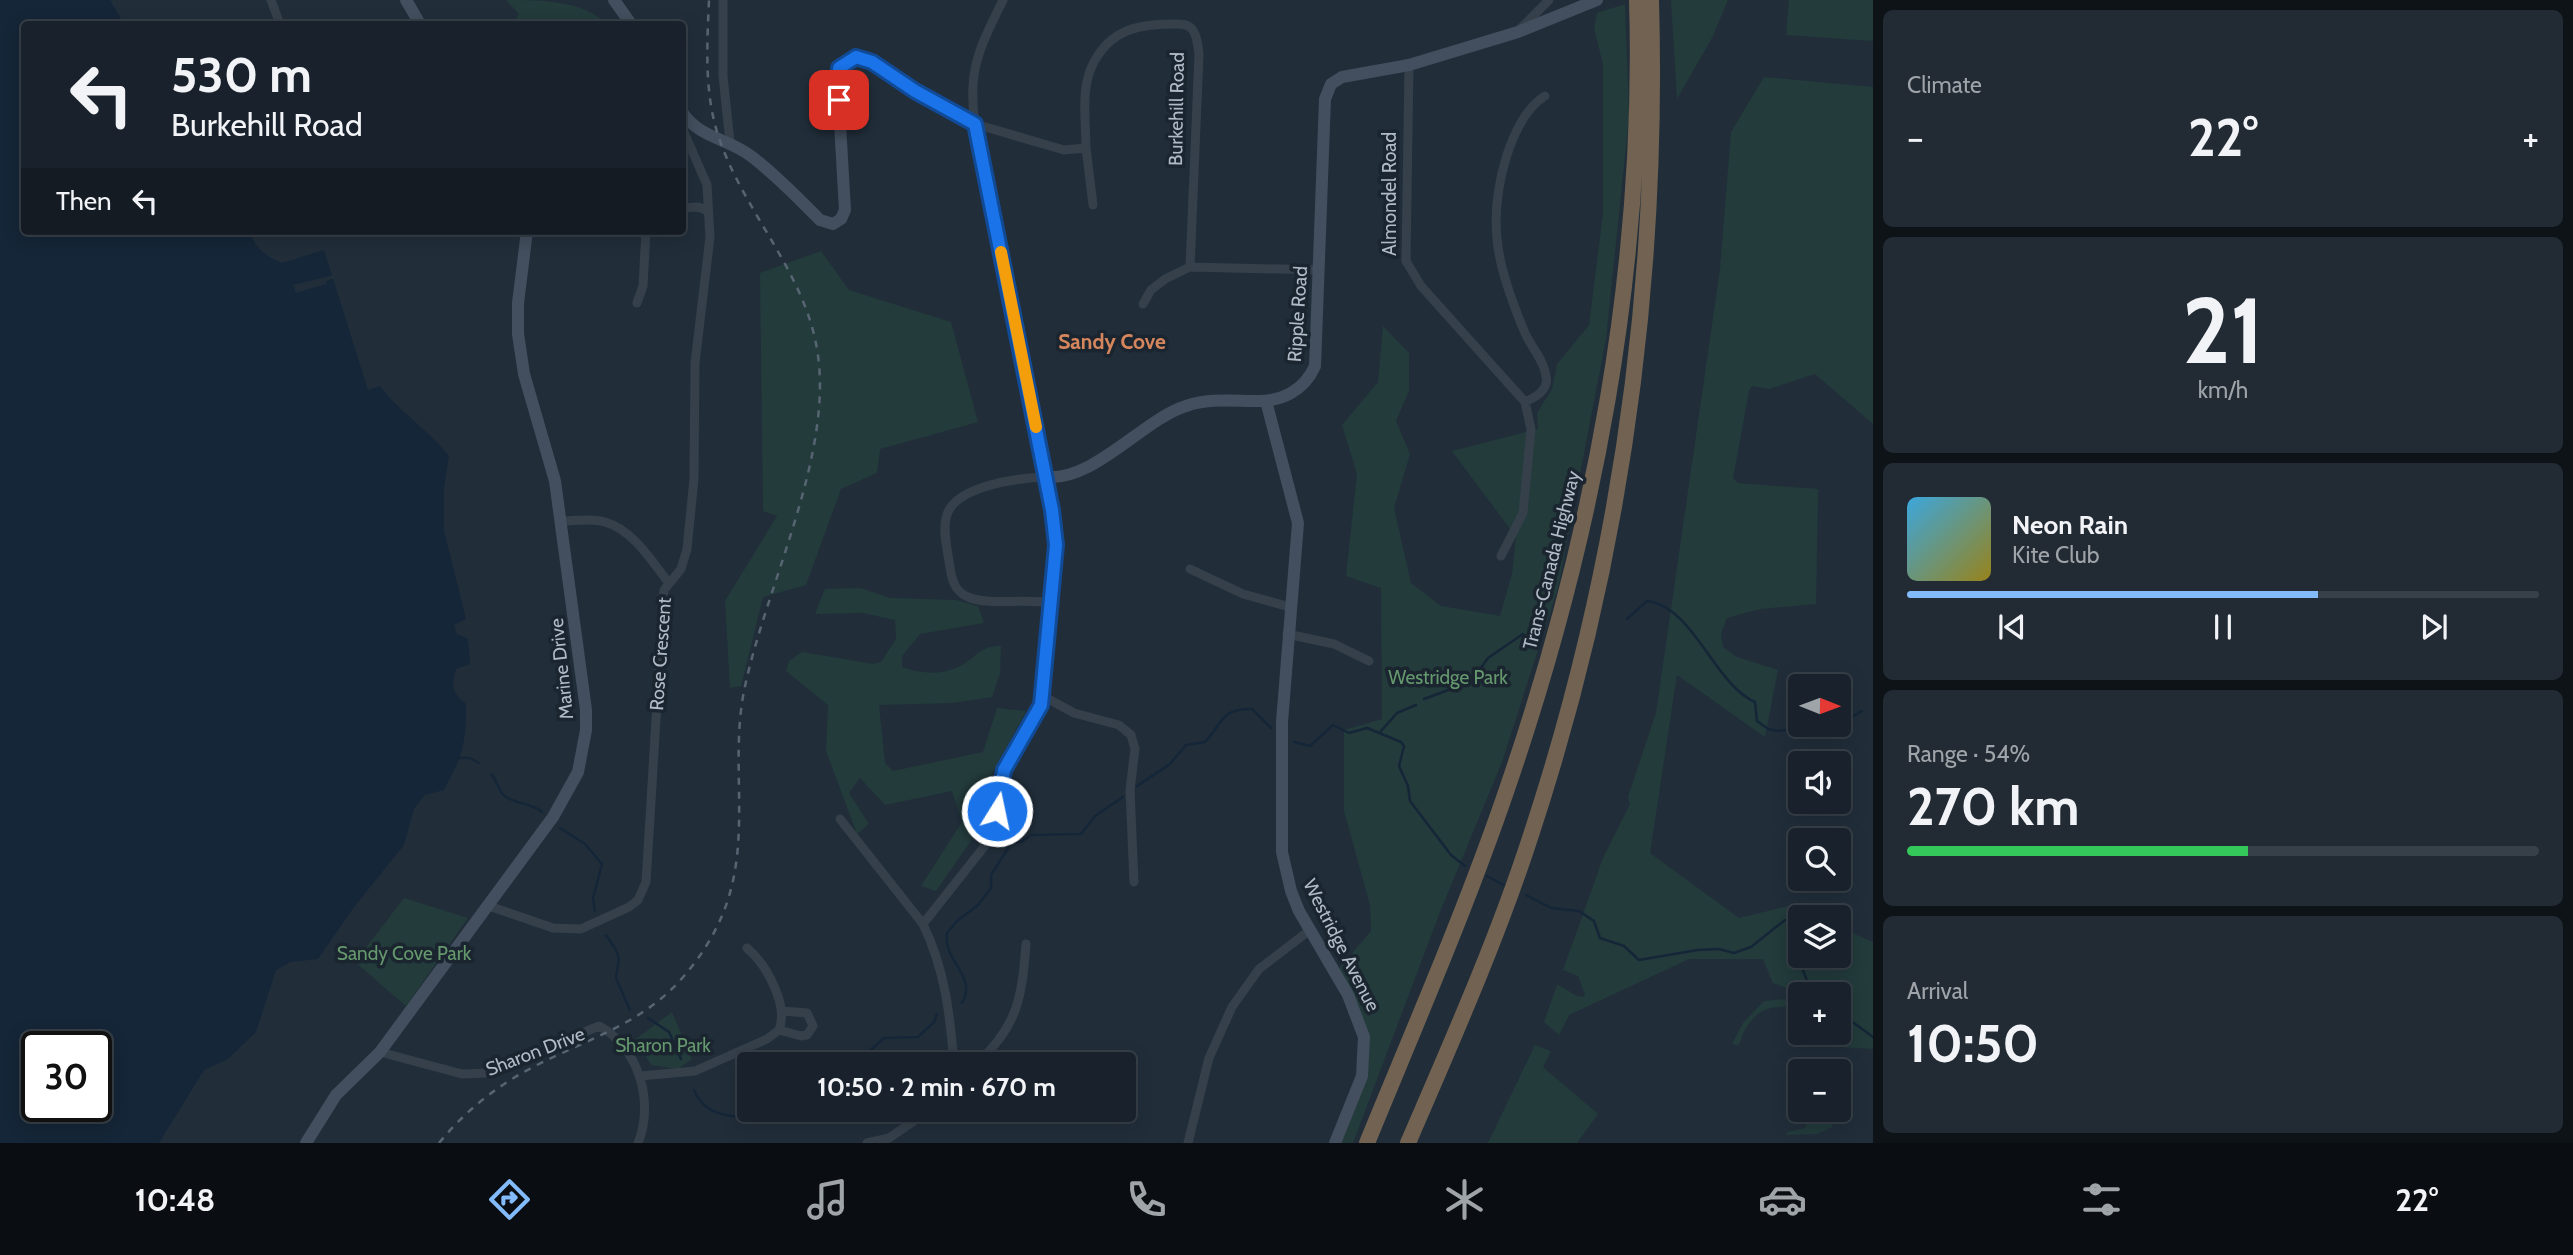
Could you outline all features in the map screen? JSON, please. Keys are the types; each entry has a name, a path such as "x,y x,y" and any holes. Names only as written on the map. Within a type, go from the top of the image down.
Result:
{"highway":[{"name":"Trans-Canada Highway","path":"1367,1143 1507,791 1541,683 1580,536 1605,414 1628,243 1644,2"},
{"name":"Trans-Canada Highway","path":"1408,1143 1489,952 1531,837 1564,727 1598,589 1626,441 1644,284 1653,128 1644,2"}],"street":[{"path":"271,0 279,21"},
{"path":"406,0 418,21"},
{"path":"614,0 629,21"},
{"path":"723,0 723,76 730,142"},
{"path":"923,924 991,838 1004,770 1037,714 1042,696 1056,545 975,124 971,81 975,60 1003,0"},
{"path":"1518,32 1549,0"},
{"path":"1409,65 1518,32 1597,0"},
{"name":"Burkehill Road","path":"1093,205 1086,148 1085,88 1093,62 1109,41 1130,27 1144,24 1184,24 1191,28 1197,39 1199,55 1190,267"},
{"path":"686,117 705,135 730,142 762,164 820,220 833,224 841,219 845,210 837,72 841,64 856,57 872,62 915,91 975,124 1064,150 1086,148"},
{"name":"Ripple Road","path":"1045,477 1060,479 1104,456 1183,406 1203,401 1266,401 1301,388 1315,366 1325,99 1331,84 1342,77 1409,65"},
{"name":"Almondel Road","path":"1409,65 1406,261 1421,286 1525,402"},
{"path":"1501,556 1523,513 1531,429 1525,402 1538,396 1545,387 1547,377 1525,335 1504,279 1497,249 1494,214 1499,182 1510,145 1533,103 1545,96"},
{"name":"Rose Crescent","path":"486,910 553,928 581,929 629,907 643,892 664,590 681,569 687,549 694,479 695,363 710,237 707,185 686,137"},
{"path":"686,208 698,207 708,211"},
{"name":"Marine Drive","path":"306,1143 337,1095 380,1052 486,910 571,788 583,755 586,710 555,481 524,374 517,334 526,235"},
{"path":"637,303 643,286 646,235"},
{"path":"1143,304 1158,284 1190,267 1319,270"},
{"name":"Westridge Avenue","path":"1266,401 1298,523 1287,634 1279,824 1285,873 1299,911 1348,995 1364,1037 1362,1076 1335,1143"},
{"path":"1045,477 1001,483 964,494 948,510 945,531 951,575 961,593 975,599 1050,603"},
{"path":"561,521 604,521 619,528 639,545 668,582"},
{"path":"1190,569 1243,594 1290,607"},
{"path":"1287,634 1334,644 1369,661"},
{"path":"1042,696 1074,713 1119,725 1131,734 1135,749 1129,790 1134,883"},
{"path":"840,819 923,924 934,948 949,998 953,1052"},
{"path":"1188,1143 1209,1058 1232,1007 1259,969 1310,930"},
{"path":"987,1052 1004,1033 1022,996 1027,944"},
{"path":"640,1076 695,1071 767,1039 779,1030 782,1011 760,960 747,948"},
{"path":"779,1030 801,1036 807,1035 813,1026 807,1013 782,1011"},
{"name":"Sharon Drive","path":"380,1052 462,1074 487,1073 599,1026 617,1035 640,1076 645,1108 638,1143"},
{"path":"867,1143 888,1138 912,1122"}],"green space":[{"path":"506,0 561,3 586,10 603,21 514,21 519,14"},
{"path":"1671,0 1728,0 1712,38 1677,99"},
{"path":"1789,0 1873,0 1873,41 1786,35"},
{"name":"Westridge Park","path":"1625,4 1629,117 1606,339 1558,588 1502,762 1440,912 1353,1143 1340,1143 1367,1053 1338,970 1371,931 1370,905 1344,811 1344,730 1382,719 1381,588 1346,576 1357,474 1342,425 1378,382 1383,326 1409,353 1409,391 1396,421 1410,454 1394,508 1411,583 1441,606 1500,616 1512,574 1516,537 1452,451 1538,429 1537,413 1552,389 1557,364 1589,325 1603,214 1603,64 1594,28 1597,13"},
{"path":"1764,77 1873,87 1873,424 1815,374 1769,389 1752,386 1749,391 1733,478 1738,483 1818,489 1816,604 1760,609 1727,618 1721,634 1723,647 1737,657 1778,670 1765,737 1677,675 1650,853 1739,918 1788,906 1788,968 1851,968 1851,932 1873,942 1873,1049 1808,1045 1851,1045 1851,982 1788,982 1788,988 1773,983 1763,959 1689,959 1569,1015 1559,1035 1544,1022 1557,985 1580,997 1585,994 1578,976 1563,970 1603,858 1630,804 1628,797 1656,713 1720,269 1731,132"},
{"path":"821,251 849,290 951,322 978,422 880,449 877,473 841,489 806,585 763,597 741,686 730,688 725,601 777,516 763,511 760,273"},
{"path":"860,588 890,598 956,600 978,606 984,623 920,634 902,656 902,667 925,672 947,671 962,665 983,649 1001,646 1000,674 992,697 953,703 879,705 885,763 893,771 983,752 997,708 1026,711 987,783 982,825 936,891 921,886 962,822 952,791 885,805 860,778 849,793 869,824 857,834 826,751 828,705 786,671 789,661 802,652 873,664 881,662 896,639 895,620 863,613 815,614 825,589"},
{"name":"Sandy Cove Park","path":"404,898 468,918 406,1006 355,962"},
{"path":"1788,1000 1788,1007 1773,1007 1758,1014 1742,1035 1739,1045 1732,1044 1743,1023 1764,1001"},
{"name":"Sharon Park","path":"672,1012 692,1059 678,1069 651,1065 636,1039"},
{"path":"1535,1045 1551,1051 1543,1067 1598,1114 1577,1143 1488,1143"},
{"path":"1807,1122 1834,1122 1832,1127 1817,1134 1786,1135 1788,1132 1805,1128"}],"water":[{"path":"0,0 110,0 122,21 21,21 21,235 251,235 262,251 282,263 324,250 368,390 380,386 449,456 444,489 444,531 466,619 454,625 457,634 468,639 470,664 456,669 453,680 455,693 466,704 465,730 459,758 444,790 425,795 414,809 404,845 354,907 318,959 291,962 276,970 256,1032 228,1059 204,1070 159,1143 0,1143"}],"pier":[{"path":"334,275 335,278 326,281 326,284 296,293 293,285"}],"waterway":[{"path":"1627,619 1647,601 1663,606 1678,616 1727,679 1740,693 1755,702 1757,721 1768,729 1788,730"},
{"path":"1424,699 1462,685 1475,676 1488,658 1523,634"},
{"path":"1381,731 1397,713 1416,705"},
{"path":"1137,786 1170,764 1186,745 1205,742 1223,719 1234,711 1252,709 1271,728"},
{"path":"1852,717 1862,711"},
{"path":"1294,742 1310,746 1333,725 1349,733 1367,728 1401,742 1404,746 1399,766 1408,786 1410,801 1451,855 1465,866"},
{"path":"460,758 470,758 479,763"},
{"path":"491,774 506,797 542,812"},
{"path":"962,1003 966,984 949,952 947,933 957,921 978,905 991,888 991,875 1012,842 1021,842 1031,835 1081,834 1095,816 1123,797"},
{"path":"560,828 585,844 602,864 593,898 595,911"},
{"path":"1487,876 1507,887"},
{"path":"1526,895 1551,908 1579,911 1594,921 1600,938 1624,946 1639,960 1698,950 1719,949 1734,953 1751,947 1785,920 1788,922"},
{"path":"606,935 619,959 616,978 630,1010"},
{"path":"1802,968 1808,982"},
{"path":"868,1052 884,1038 918,1037 934,1022 937,1014"},
{"path":"648,1018 669,1032 681,1059"},
{"path":"1851,1021 1873,1037"},
{"path":"694,1090 700,1101 709,1108 737,1116"}],"railway":[{"path":"439,1143 472,1109 509,1081 615,1028 652,1006 692,967 718,924 731,889 738,840 740,716 744,691 807,476 816,432 820,390 817,349 800,294 730,165 714,121 708,70 709,0"}],"slow traffic":[{"path":"1001,252 1036,427"}],"district":[{"name":"Sandy Cove","path":"1112,342"}],"route":[{"path":"839,100 837,72 841,64 856,57 872,62 915,91 975,124 1056,537 1041,705 1004,770 997,811"}]}
